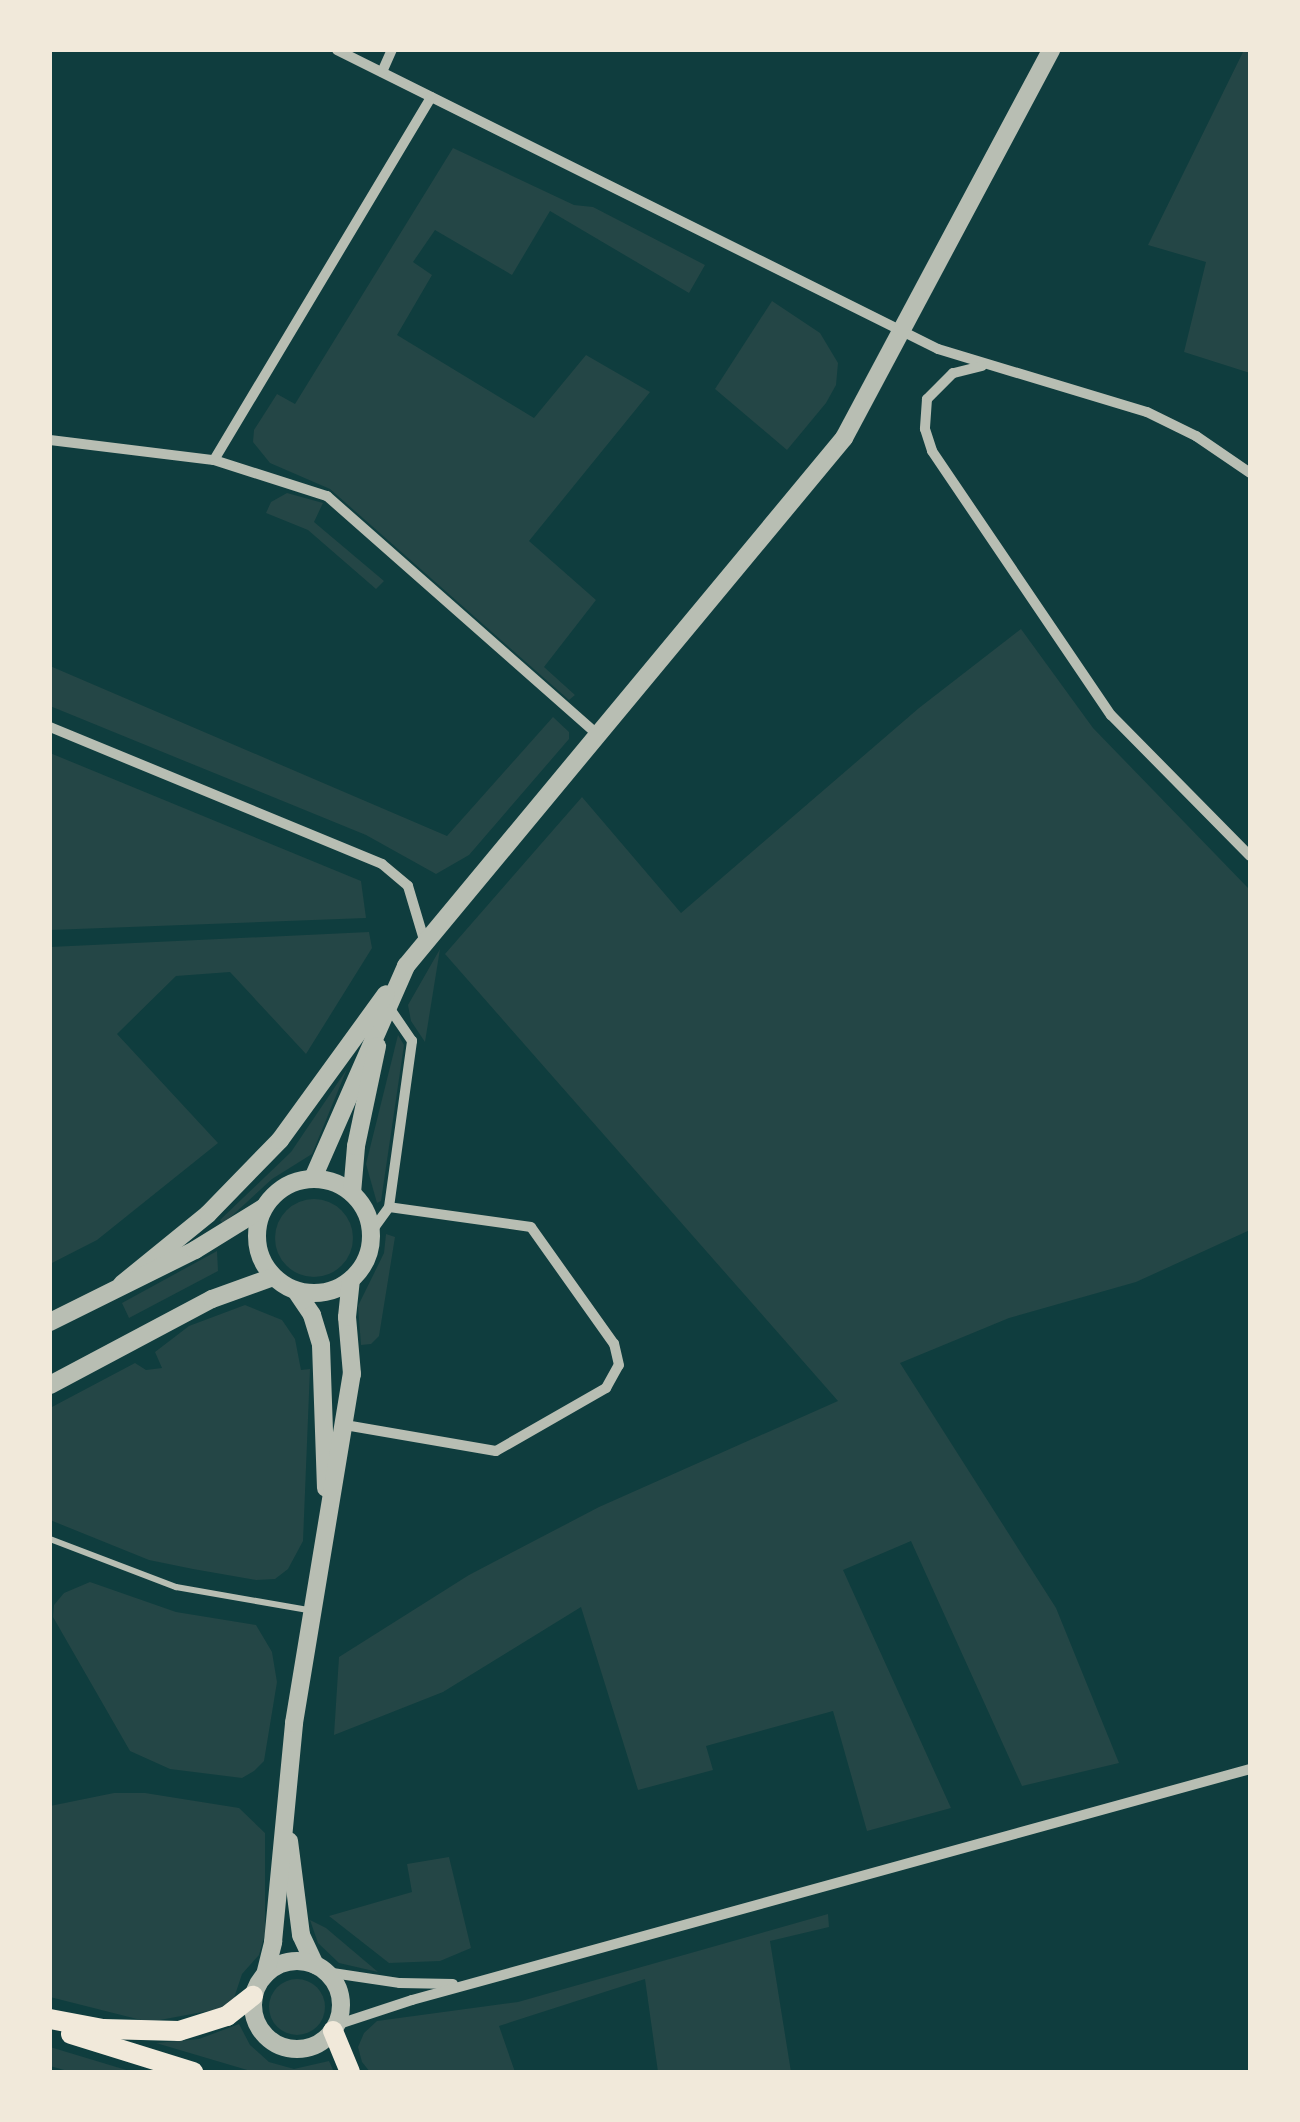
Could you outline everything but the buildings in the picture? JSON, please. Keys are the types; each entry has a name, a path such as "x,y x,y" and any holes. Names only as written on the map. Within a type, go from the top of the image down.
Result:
{"main road":[{"path":"50,2020 103,2029 179,2031 227,2016 254,1996"},
{"path":"50,2028 194,2072"},
{"path":"335,2028 350,2072"}],"street":[{"path":"337,50 938,350 1147,412 1196,436 1250,473"},
{"path":"382,72 392,50"},
{"path":"122,1284 208,1214 280,1140 406,966 844,438 1051,50"},
{"path":"214,460 432,97"},
{"path":"988,366 967,367 937,384 924,413 932,451 1111,715 1250,856"},
{"path":"50,440 214,460 327,496 598,735"},
{"path":"50,727 382,864 408,886 425,943"},
{"path":"313,1178 406,966"},
{"path":"371,1232 386,1218 412,1041 388,1006"},
{"path":"352,1193 356,1146 380,1025"},
{"path":"50,1322 195,1250 264,1207 290,1183 313,1178 327,1180 352,1193 365,1210 371,1232 370,1249 352,1280 346,1318 352,1374 294,1724 274,1942 265,1975 254,1996 256,2022 272,2043 298,2050 312,2047 335,2028 470,1984 1250,1769"},
{"path":"264,1207 256,1244 273,1277 296,1290 319,1294 352,1280"},
{"path":"344,1426 496,1451 606,1388 618,1364 614,1344 531,1228 388,1207"},
{"path":"50,1385 212,1299 273,1277"},
{"path":"296,1290 312,1316 321,1344 328,1511"},
{"path":"286,1821 302,1935 340,1997 335,2028"},
{"path":"265,1975 283,1963 400,1983 470,1984"}],"lane":[{"path":"50,1539 176,1587 312,1611"}],"shaded area":[{"path":"1244,50 1250,50 1250,373 1184,352 1206,262 1148,245"},
{"path":"453,148 574,205 593,207 705,265 689,293 550,211 512,275 435,230 413,262 432,275 397,335 534,418 586,355 650,392 529,541 596,600 544,667 575,695 569,700 330,489 270,463 253,442 254,430 277,394 295,404"},
{"path":"772,301 820,333 838,363 836,385 826,403 787,450 715,389"},
{"path":"287,493 323,503 314,522 384,581 376,589 308,530 266,513 271,502"},
{"path":"1021,629 1093,728 1250,890 1250,1230 1136,1282 1009,1318 900,1363 1056,1608 1119,1763 1022,1786 911,1541 843,1570 951,1808 867,1831 833,1711 706,1746 713,1770 638,1790 581,1607 443,1692 334,1735 339,1657 469,1575 599,1507 838,1401 445,954 582,797 681,913 919,708"},
{"path":"50,666 447,836 553,717 569,732 569,739 469,855 436,874 366,835 50,706"},
{"path":"50,753 361,881 366,918 50,930"},
{"path":"369,932 372,948 306,1054 230,972 176,976 117,1034 218,1143 97,1240 50,1264 50,947"},
{"path":"440,949 425,1042 411,1021 408,1005"},
{"path":"398,1035 404,1045 381,1201 377,1203 366,1164"},
{"path":"347,1069 312,1154 272,1179 223,1224 220,1220 291,1152"},
{"path":"314,1199 342,1210 353,1238 342,1266 314,1277 286,1266 275,1238 286,1210"},
{"path":"386,1234 395,1237 379,1336 371,1344 361,1345 358,1306 384,1253"},
{"path":"217,1251 218,1271 129,1318 122,1303"},
{"path":"245,1305 282,1320 295,1339 301,1370 310,1369 303,1541 288,1569 275,1579 256,1580 149,1560 50,1520 50,1408 135,1363 146,1370 162,1368 155,1352 189,1326"},
{"path":"90,1582 176,1612 256,1625 272,1652 277,1682 264,1761 254,1771 242,1778 170,1769 130,1751 53,1617 54,1605 64,1593"},
{"path":"114,1793 145,1793 239,1808 265,1833 265,1934 259,1955 242,1974 234,1998 219,2009 149,2022 50,1997 50,1806"},
{"path":"449,1857 471,1948 440,1961 389,1963 329,1916 412,1892 407,1864"},
{"path":"828,1914 829,1927 770,1941 791,2072 658,2072 645,1979 499,2026 515,2072 370,2072 362,2062 358,2047 364,2033 377,2021 518,2002"},
{"path":"310,1920 326,1928 378,1972 339,1963 318,1943"},
{"path":"297,1979 317,1987 325,2007 317,2027 297,2035 277,2027 269,2007 277,1987"},
{"path":"239,2024 250,2045 269,2062 294,2069 329,2061 334,2072 254,2072 156,2043 199,2039"},
{"path":"50,2047 133,2072 71,2072 50,2066"}]}
